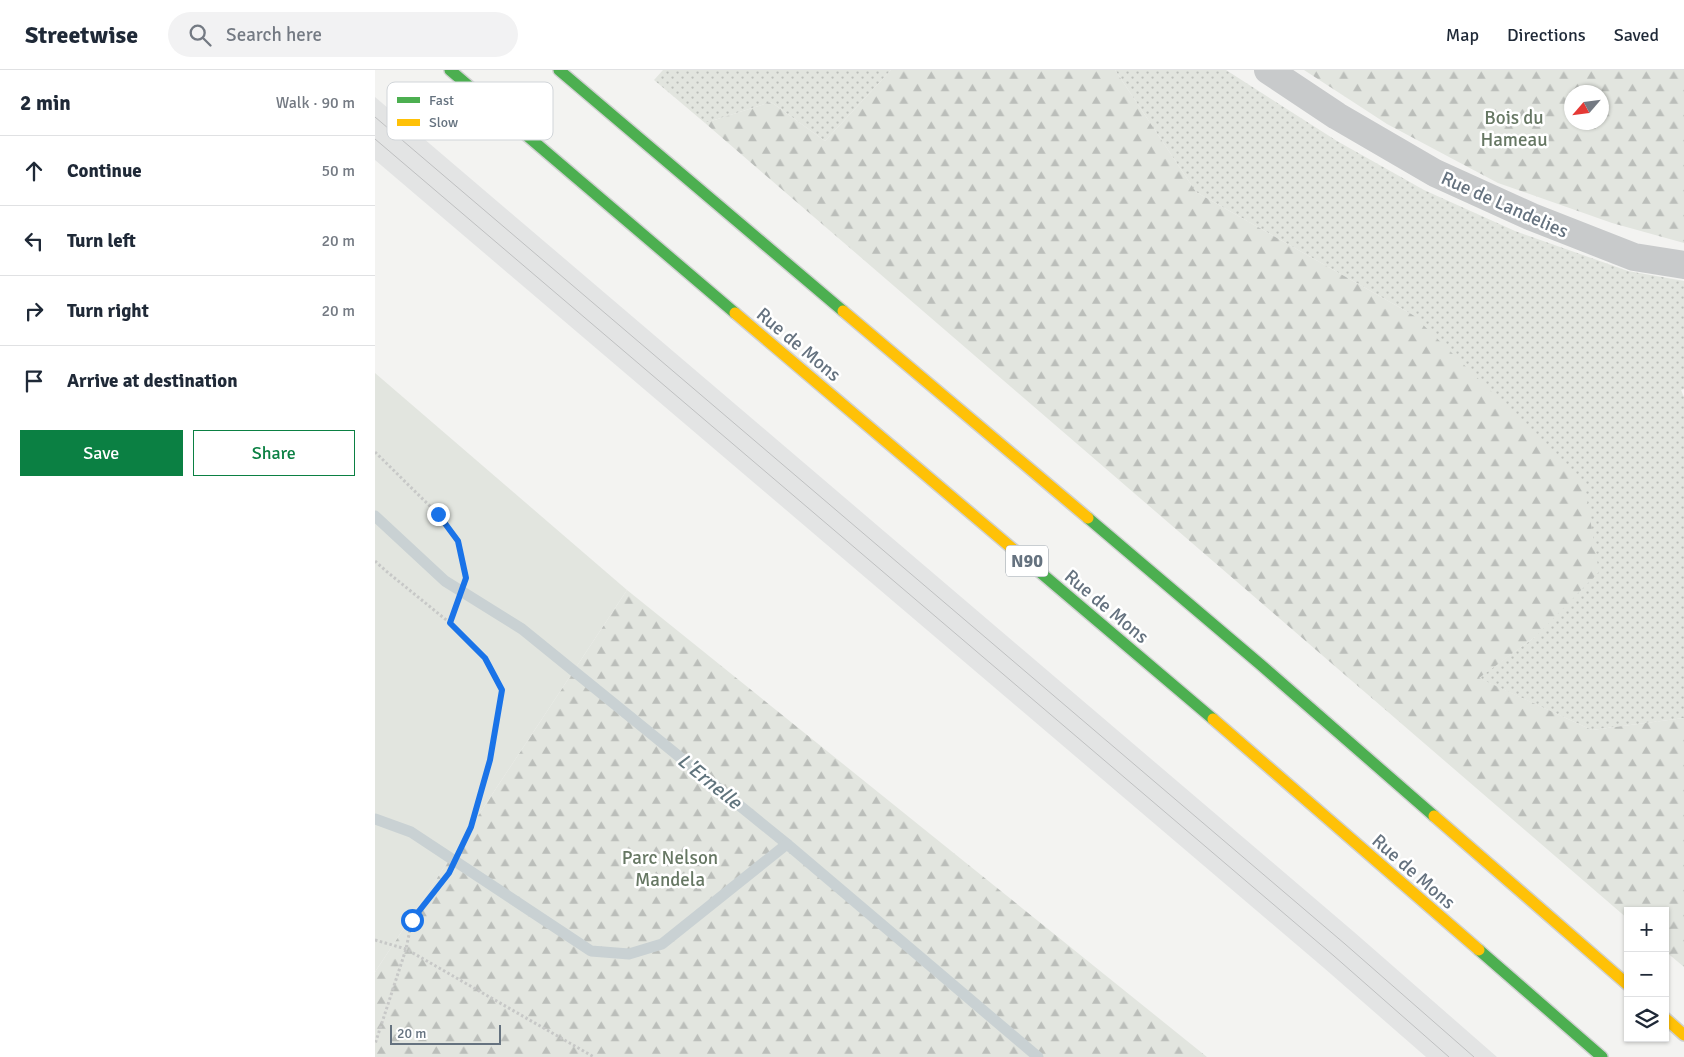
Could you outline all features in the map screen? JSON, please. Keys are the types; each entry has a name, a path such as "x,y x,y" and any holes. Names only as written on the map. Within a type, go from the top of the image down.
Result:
{"highway":[{"name":"Rue de Mons","path":"450,70 464,82"},
{"path":"559,70 1261,665 1624,982"},
{"name":"Rue de Mons","path":"532,140 1217,722 1602,1057"},
{"path":"1669,1021 1684,1034"}],"street":[{"name":"Rue de Landelies","path":"1267,70 1337,116 1435,173 1532,217 1634,257 1684,265"}],"path":[{"path":"375,452 438,514 458,541 466,578 450,623"},
{"path":"375,561 450,623 485,658 502,690 490,760 471,827 449,873 412,920 406,949 375,1044"},
{"path":"375,940 406,949 594,1057"}],"shaded area":[{"path":"375,97 387,107 387,140 425,140 1354,932 1497,1057 1426,1057 375,160"}],"green space":[{"path":"663,70 891,70 825,141 771,102 705,123 654,80"},
{"path":"891,70 1115,70 1196,192 1413,315 1584,482 1599,572 1535,637 1479,678 1592,730 1684,718 1684,967 1669,954 1669,907 1624,907 1624,916 705,123 771,102 825,141"},
{"path":"1115,70 1226,70 1337,141 1424,190 1515,231 1628,271 1684,281 1684,389 1681,390 1684,397 1684,718 1592,730 1478,678 1535,637 1413,315 1196,192"},
{"name":"Bois du Hameau","path":"1304,70 1684,70 1684,243 1612,223 1498,183 1387,124"},
{"path":"375,373 627,590 375,972"},
{"name":"Parc Nelson Mandela","path":"627,590 1207,1057 375,1057 375,972"}],"waterway":[{"name":"L'Ernelle","path":"375,516 445,581 522,629 787,844 1038,1057"},
{"path":"375,819 411,832 591,951 629,954 662,944 787,844"}],"tram line":[{"path":"375,117 387,127"},
{"path":"375,139 1334,956 1449,1057"},
{"path":"402,140 1345,944 1474,1057"}],"traffic: fast":[{"path":"450,70 464,82"},
{"path":"559,70 843,311"},
{"path":"532,140 735,313"},
{"path":"1088,518 1261,665 1434,816"},
{"path":"1014,550 1213,719"},
{"path":"1479,950 1602,1057"}],"traffic: slow":[{"path":"843,311 1088,518"},
{"path":"735,313 1014,550"},
{"path":"1213,719 1479,950"},
{"path":"1434,816 1624,982"},
{"path":"1669,1022 1684,1035"}],"route":[{"path":"412,920 449,873 471,827 490,760 502,690 485,658 450,623 466,578 458,541 438,514"}]}
